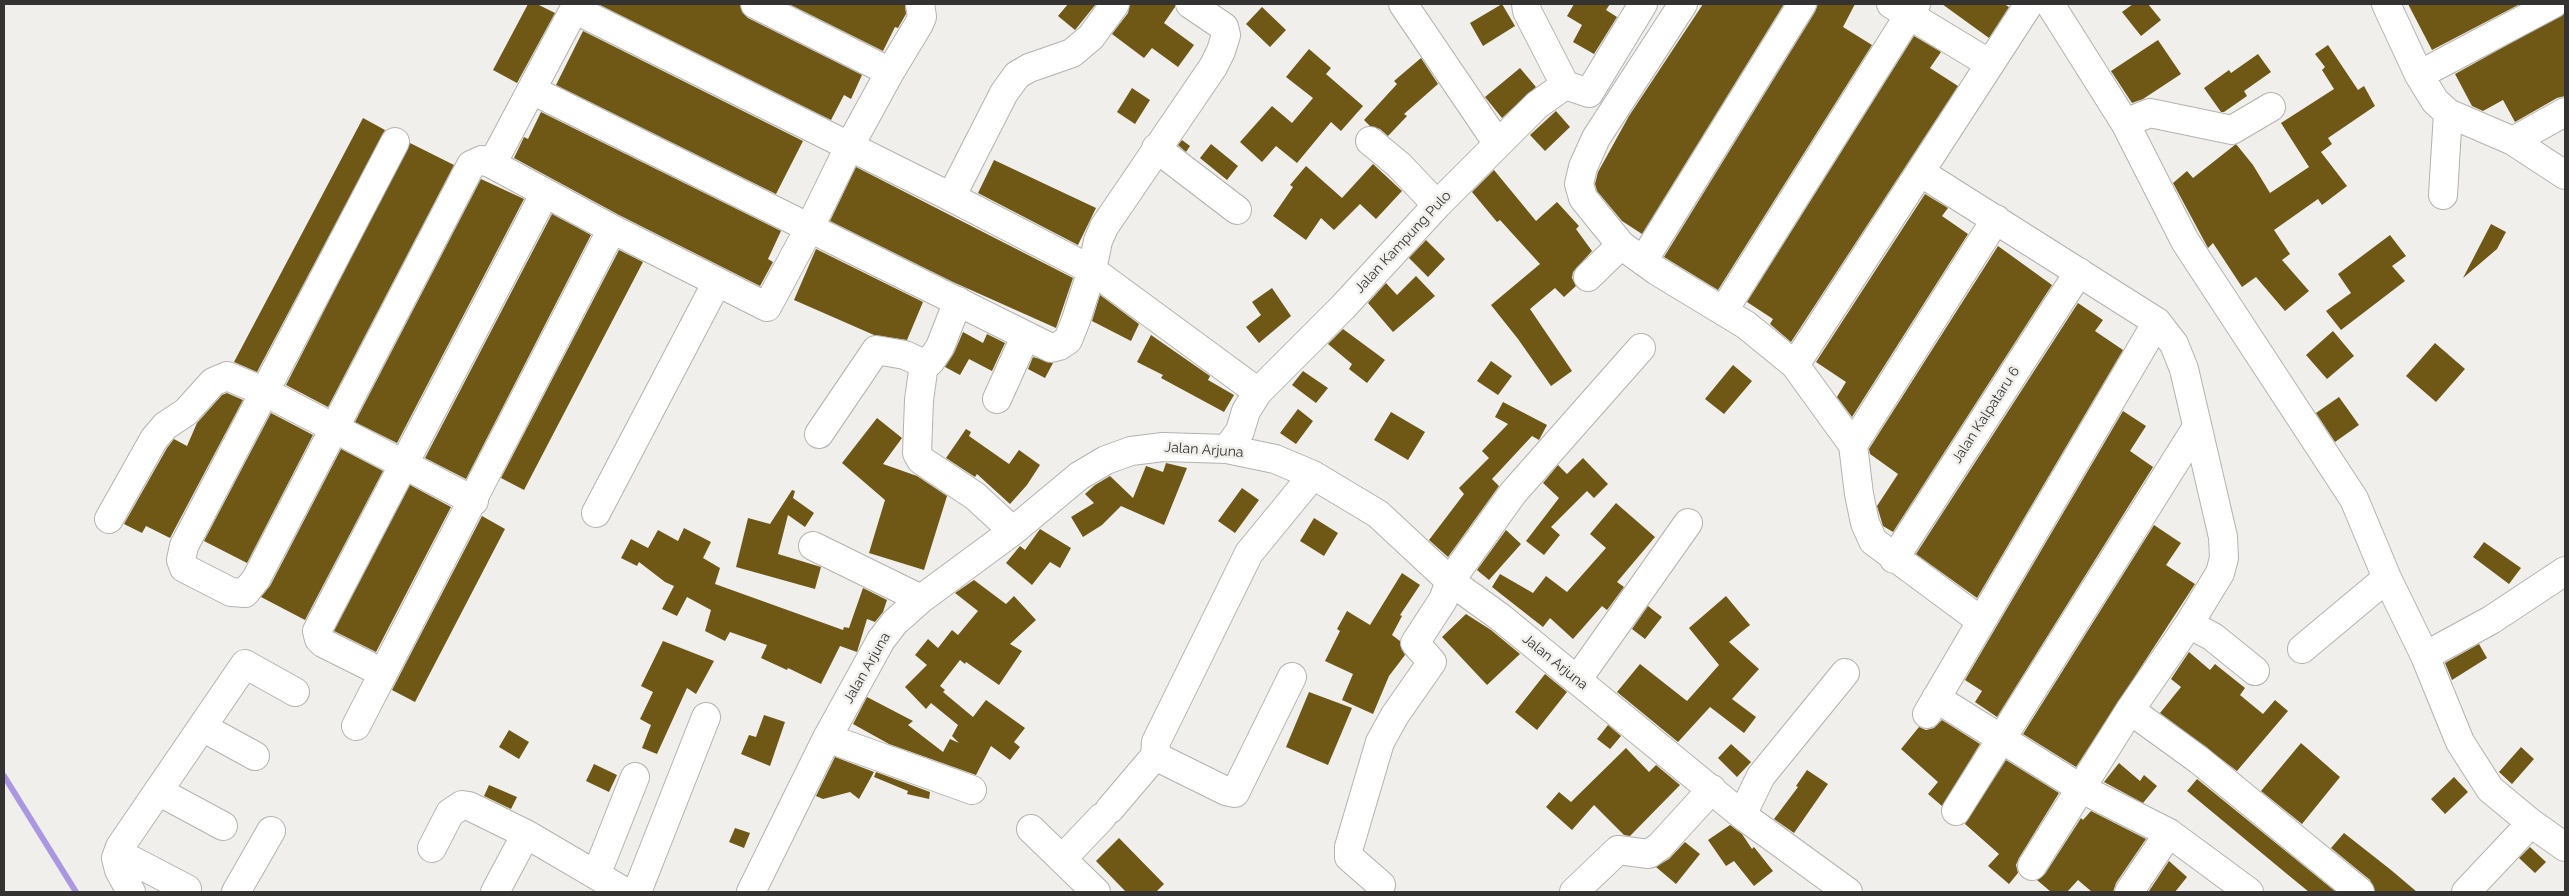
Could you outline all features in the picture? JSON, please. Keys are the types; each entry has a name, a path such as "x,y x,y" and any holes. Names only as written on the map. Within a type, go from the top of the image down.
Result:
{"street":[{"path":"755,4 890,72"},
{"path":"395,142 184,546 181,560 184,568 231,592 246,593 251,588 471,165 482,160 492,164 612,229 767,307 810,230 849,147 919,24 922,17 920,4"},
{"path":"951,197 1004,93 1017,76 1029,68 1072,53 1091,37 1115,4"},
{"path":"532,90 810,230 958,301 1025,337 1051,348 1068,340 1092,270 1098,241 1104,227 1156,148 1213,67 1224,42 1224,27 1190,4"},
{"path":"1403,4 1498,144"},
{"path":"1526,4 1527,11 1577,89 1596,138"},
{"path":"1577,89 1643,4"},
{"path":"1683,4 1596,138 1583,167 1579,184 1583,198 1620,245 1746,325 1795,365 1853,445 1865,523 1873,541 1981,621"},
{"path":"1643,261 1802,4"},
{"path":"1795,365 2029,4"},
{"path":"2050,4 2125,123 2185,241 2354,499 2387,578 2425,656 2460,742 2490,789 2530,823 2565,847"},
{"path":"2386,4 2419,75 2435,101 2448,113 2513,141 2565,174"},
{"path":"2419,75 2553,4"},
{"path":"492,164 575,7 1092,270 1258,392"},
{"path":"1724,310 1905,7 1990,64"},
{"name":"Jalan Kampung Pulo","path":"1236,444 1246,411 1258,392 1343,307 1437,205 1538,105 1577,89"},
{"path":"2125,123 2150,113 2232,130 2271,107"},
{"path":"2513,141 2565,112"},
{"path":"2443,195 2448,113"},
{"path":"1370,141 1400,165 1437,205"},
{"path":"1156,148 1237,210"},
{"path":"1920,172 2157,322 2174,344 2184,369 2224,548 2220,573 2189,624 2130,710 2032,866"},
{"path":"383,672 324,643 317,635 321,623 544,193"},
{"path":"1853,445 1996,219"},
{"path":"356,726 474,501 612,229"},
{"path":"1588,277 1620,245"},
{"name":"Jalan Kalpataru 6","path":"1894,558 2079,272"},
{"path":"596,513 717,282"},
{"path":"819,434 876,350 905,355 924,364 930,362 940,347 958,301"},
{"path":"2157,322 1931,706 2002,739 2080,788 2169,833 2241,890"},
{"path":"997,399 1025,337"},
{"path":"1380,885 1349,857 1349,846 1380,742 1395,715 1432,662 1415,643 1443,600 1450,581 1513,493 1641,348"},
{"path":"924,364 919,400 917,454 921,460 974,496 1013,531"},
{"path":"109,519 154,439 165,426 186,412 213,382 220,377 234,377 265,392 474,501"},
{"path":"1956,811 2197,427"},
{"name":"Jalan Arjuna","path":"751,892 827,738 881,640 895,622 921,600 1013,531 1079,476 1106,460 1131,452 1163,446 1236,444 1314,476 1378,514 1450,581 1500,617 1830,887"},
{"path":"1063,858 1106,813 1154,756 1156,742 1249,553 1314,476"},
{"path":"1577,680 1688,523"},
{"path":"813,546 921,600"},
{"path":"2425,656 2491,620 2565,571"},
{"path":"2302,649 2387,578"},
{"path":"2189,624 2213,637 2255,671"},
{"path":"131,892 119,870 116,858 118,853 158,791 246,664 295,692"},
{"path":"1742,815 1761,776 1846,673"},
{"path":"1154,756 1226,791 1235,793 1292,677"},
{"path":"2130,710 2199,760 2360,892"},
{"path":"637,892 706,717"},
{"path":"202,727 255,756"},
{"path":"827,738 972,790"},
{"path":"596,875 635,777"},
{"path":"1574,892 1618,850 1649,854 1660,846 1712,789"},
{"path":"158,791 223,826"},
{"path":"432,848 450,813 462,805 469,806 526,834 625,892"},
{"path":"2466,892 2530,823"},
{"path":"1031,829 1096,892"},
{"path":"236,892 271,831"},
{"path":"2129,892 2169,833"},
{"path":"495,892 526,834"},
{"path":"118,853 187,889"}],"building":[{"path":"528,4 537,4 555,13 517,83 493,70"},
{"path":"598,4 740,4 742,12 748,18 862,75 851,99 844,95 831,120"},
{"path":"789,4 905,4 906,14 898,28 895,27 883,51"},
{"path":"1068,4 1096,4 1075,30 1058,16"},
{"path":"1130,4 1175,4 1175,7 1164,23 1194,45 1178,67 1152,48 1144,58 1112,34 1128,13"},
{"path":"1502,4 1515,26 1483,46 1470,23"},
{"path":"1574,4 1610,4 1606,10 1617,17 1594,54 1573,42 1582,25 1567,16"},
{"path":"1703,4 1784,4 1642,234 1622,221 1597,191 1595,184 1598,172 1629,116"},
{"path":"1818,4 1855,4 1843,27 1872,45 1718,290 1664,257 1815,12"},
{"path":"1942,4 2004,4 2009,7 1989,38"},
{"path":"2133,4 2148,4 2161,20 2141,36 2122,12"},
{"path":"2408,4 2520,4 2432,50"},
{"path":"1262,7 1286,30 1270,47 1246,24"},
{"path":"2565,13 2565,96 2557,98 2515,122 2503,100 2483,111 2472,106 2455,74"},
{"path":"583,31 803,141 776,194 556,85"},
{"path":"1914,36 1941,52 1930,68 1958,86 1791,342 1770,324 1773,319 1747,302"},
{"path":"2158,40 2181,74 2143,99 2132,103 2111,71"},
{"path":"2328,45 2358,90 2364,86 2375,106 2328,138 2332,144 2321,152 2347,186 2322,205 2318,199 2274,230 2290,254 2282,260 2309,291 2285,311 2256,277 2242,287 2213,243 2208,248 2173,183 2187,171 2193,178 2236,144 2253,165 2270,193 2309,167 2281,123 2334,89 2322,70 2325,67 2315,54"},
{"path":"1309,49 1331,68 1326,74 1363,106 1341,131 1331,122 1297,163 1276,146 1262,162 1240,142 1272,106 1292,123 1313,98 1286,77"},
{"path":"2258,54 2271,72 2244,91 2247,96 2224,112 2221,112 2204,88 2229,70 2231,73"},
{"path":"1421,58 1438,84 1404,114 1407,116 1388,136 1380,129 1370,126 1364,120 1397,84 1394,81"},
{"path":"1520,68 1536,87 1502,118 1485,97"},
{"path":"1132,88 1150,100 1135,124 1117,112"},
{"path":"1556,111 1570,127 1545,151 1530,135"},
{"path":"541,112 781,231 768,259 773,262 760,286 619,215 514,158 524,137 528,139"},
{"path":"363,118 385,130 257,372 234,362"},
{"path":"1182,140 1190,146 1186,152 1178,145"},
{"path":"410,143 454,165 328,407 286,385"},
{"path":"1211,144 1238,166 1227,180 1200,158"},
{"path":"994,160 1096,208 1078,245 978,193"},
{"path":"1373,164 1402,191 1376,219 1360,204 1334,230 1321,218 1306,240 1273,216 1293,187 1290,185 1306,166 1342,198"},
{"path":"856,167 1073,278 1056,328 953,282 830,221"},
{"path":"1494,170 1536,221 1557,202 1579,226 1576,229 1592,251 1573,272 1572,278 1576,286 1564,297 1555,288 1530,309 1572,371 1551,386 1491,305 1540,264 1500,220 1497,222 1472,192"},
{"path":"481,179 524,199 397,443 355,422"},
{"path":"1925,194 1948,208 1942,216 1968,234 1852,417 1837,397 1846,382 1816,362"},
{"path":"552,214 591,235 466,479 425,458"},
{"path":"2491,224 2506,232 2497,249 2463,278"},
{"path":"2390,235 2406,256 2392,266 2405,281 2341,330 2326,311 2351,293 2338,274"},
{"path":"1426,240 1445,259 1428,277 1409,258"},
{"path":"1998,246 2052,285 1893,532 1883,526 1877,506 1898,474 1870,454 1869,449"},
{"path":"816,249 923,302 907,340 874,335 794,300"},
{"path":"619,250 643,262 524,490 501,478"},
{"path":"1416,276 1435,296 1393,332 1368,303 1386,283 1397,295"},
{"path":"1272,288 1291,316 1259,343 1246,327 1261,315 1252,302"},
{"path":"1100,295 1139,324 1131,341 1092,321"},
{"path":"2078,303 2103,320 2095,331 2123,350 1977,598 1916,554"},
{"path":"1343,329 1385,360 1367,383 1349,369 1352,364 1328,344"},
{"path":"2333,331 2354,356 2327,379 2306,355"},
{"path":"963,332 983,343 987,334 1005,343 992,371 969,359 960,375 945,367 954,353"},
{"path":"1151,335 1210,376 1208,380 1234,395 1224,412 1161,378 1163,375 1137,362"},
{"path":"2435,343 2465,369 2436,402 2406,376"},
{"path":"1033,357 1053,363 1045,378 1028,369"},
{"path":"1491,361 1512,376 1498,395 1477,381"},
{"path":"1733,365 1752,381 1724,414 1705,399"},
{"path":"1303,371 1328,388 1316,403 1292,385"},
{"path":"227,393 243,400 170,538 146,526 142,533 124,524 174,439 187,446 197,423 222,395"},
{"path":"2339,397 2359,425 2335,442 2316,413"},
{"path":"1503,402 1547,425 1539,440 1532,436 1492,479 1499,486 1448,557 1429,540 1464,494 1459,488 1489,458 1482,451 1508,424 1495,417"},
{"path":"1298,409 1313,421 1296,444 1280,433"},
{"path":"2123,411 2146,426 2130,451 2153,467 1997,717 1975,702 1982,691 1965,680"},
{"path":"1391,412 1425,432 1408,460 1374,440"},
{"path":"271,413 313,435 247,563 204,541"},
{"path":"877,418 902,438 883,464 917,476 947,496 924,570 869,553 885,500 842,463"},
{"path":"966,429 971,432 969,436 1009,464 1019,450 1040,465 1027,485 1010,504 977,474 975,477 946,458"},
{"path":"341,449 383,471 305,620 261,597 270,586"},
{"path":"1583,458 1608,484 1594,498 1587,491 1551,527 1560,535 1544,555 1526,541 1559,498 1543,483 1558,465 1567,474"},
{"path":"1166,463 1187,468 1164,525 1121,506 1102,525 1083,537 1071,517 1094,503 1085,494 1095,485 1110,476 1133,498 1146,466 1163,472"},
{"path":"410,485 451,507 376,652 334,631"},
{"path":"1242,488 1259,500 1235,533 1218,521"},
{"path":"792,490 795,491 793,498 814,513 805,527 788,515 778,554 821,567 815,589 736,567 748,518 770,524"},
{"path":"1616,503 1655,537 1617,582 1624,587 1607,610 1602,606 1573,639 1550,618 1543,627 1492,587 1500,574 1533,593 1546,576 1567,592 1606,548 1590,534"},
{"path":"482,516 505,529 415,702 392,690"},
{"path":"1314,518 1338,533 1324,556 1300,541"},
{"path":"2154,525 2181,543 2166,565 2195,584 2076,767 2023,734"},
{"path":"684,528 711,542 703,558 720,568 715,584 843,630 844,627 849,628 863,588 887,600 883,612 875,622 867,619 857,652 840,646 821,684 788,668 787,670 761,658 767,645 730,632 725,641 705,631 711,610 687,597 677,616 662,609 674,586 665,582 639,562 637,566 621,558 631,539 648,548 658,530 678,541"},
{"path":"1040,529 1071,548 1060,568 1050,562 1032,585 1006,563 1020,546 1025,550"},
{"path":"1506,530 1521,544 1489,580 1477,570"},
{"path":"2484,542 2521,568 2509,584 2473,557"},
{"path":"1402,573 1420,585 1400,615 1402,616 1392,635 1400,641 1405,655 1389,676 1373,714 1342,700 1353,674 1325,661 1340,631 1337,629 1347,611 1370,625"},
{"path":"974,580 1006,604 1014,596 1036,620 1010,644 1022,651 999,685 966,662 965,664 960,660 940,686 945,690 943,692 973,717 986,700 1025,728 1014,742 1020,747 1010,760 991,746 976,775 889,744 853,724 867,697 913,721 908,725 943,752 950,739 959,743 952,736 958,725 931,703 926,709 905,687 927,665 915,655 928,639 938,648 952,630 958,635 978,611 955,593"},
{"path":"1726,596 1750,625 1729,642 1759,669 1732,699 1756,717 1744,733 1710,707 1678,742 1617,692 1640,664 1687,701 1719,665 1689,628"},
{"path":"1648,606 1662,617 1645,639 1632,629"},
{"path":"1466,614 1491,630 1520,654 1487,685 1442,637"},
{"path":"663,641 714,661 696,694 687,688 657,754 642,748 651,725 640,719 653,692 641,686"},
{"path":"2479,644 2487,658 2452,680 2445,663"},
{"path":"2189,652 2210,670 2215,664 2245,688 2240,695 2263,714 2275,700 2288,711 2237,771 2160,713 2181,687 2171,679"},
{"path":"1545,674 1567,692 1537,730 1515,712"},
{"path":"1309,692 1352,708 1328,765 1286,747"},
{"path":"764,715 785,722 770,766 741,754 749,735 756,737"},
{"path":"1942,720 1980,744 1942,806 1928,794 1938,782 1901,749 1919,727 1926,730 1934,728"},
{"path":"1608,725 1621,736 1610,749 1597,739"},
{"path":"509,730 529,742 519,759 499,747"},
{"path":"2301,743 2340,777 2302,824 2261,791"},
{"path":"1731,744 1751,762 1737,777 1718,758"},
{"path":"2521,747 2534,759 2512,784 2499,772"},
{"path":"1626,748 1649,772 1656,765 1680,785 1630,836 1624,835 1594,805 1572,830 1546,807 1559,792 1571,802"},
{"path":"835,757 874,772 859,799 850,792 823,799 816,796"},
{"path":"2006,760 2059,793 2019,858 2016,865 2018,873 2009,884 1988,866 1999,854 1965,824"},
{"path":"2119,763 2140,781 2144,775 2157,786 2143,803 2104,782"},
{"path":"594,764 617,775 609,792 586,781"},
{"path":"1807,770 1828,784 1794,833 1774,819 1798,787 1796,786"},
{"path":"876,772 930,792 929,799 907,794 908,791 874,777"},
{"path":"2454,777 2468,792 2445,814 2431,799"},
{"path":"2197,779 2336,892 2309,892 2187,791"},
{"path":"489,785 517,797 511,809 484,796"},
{"path":"2091,811 2146,839 2116,883 2113,892 2092,892 2078,880 2067,892 2051,892 2037,880 2045,874 2081,818 2083,820"},
{"path":"1730,825 1742,834 1752,849 1754,847 1773,871 1754,886 1734,861 1726,866 1708,840"},
{"path":"735,828 750,833 744,848 729,842"},
{"path":"2344,833 2417,892 2375,892 2370,880 2331,848"},
{"path":"1119,838 1164,884 1156,892 1126,892 1096,861"},
{"path":"1685,842 1700,854 1676,884 1656,867 1669,859"},
{"path":"2530,847 2546,862 2535,873 2519,858"},
{"path":"2169,861 2187,877 2175,892 2150,892 2149,891"}],"waterway":[{"path":"4,776 76,892"}]}
